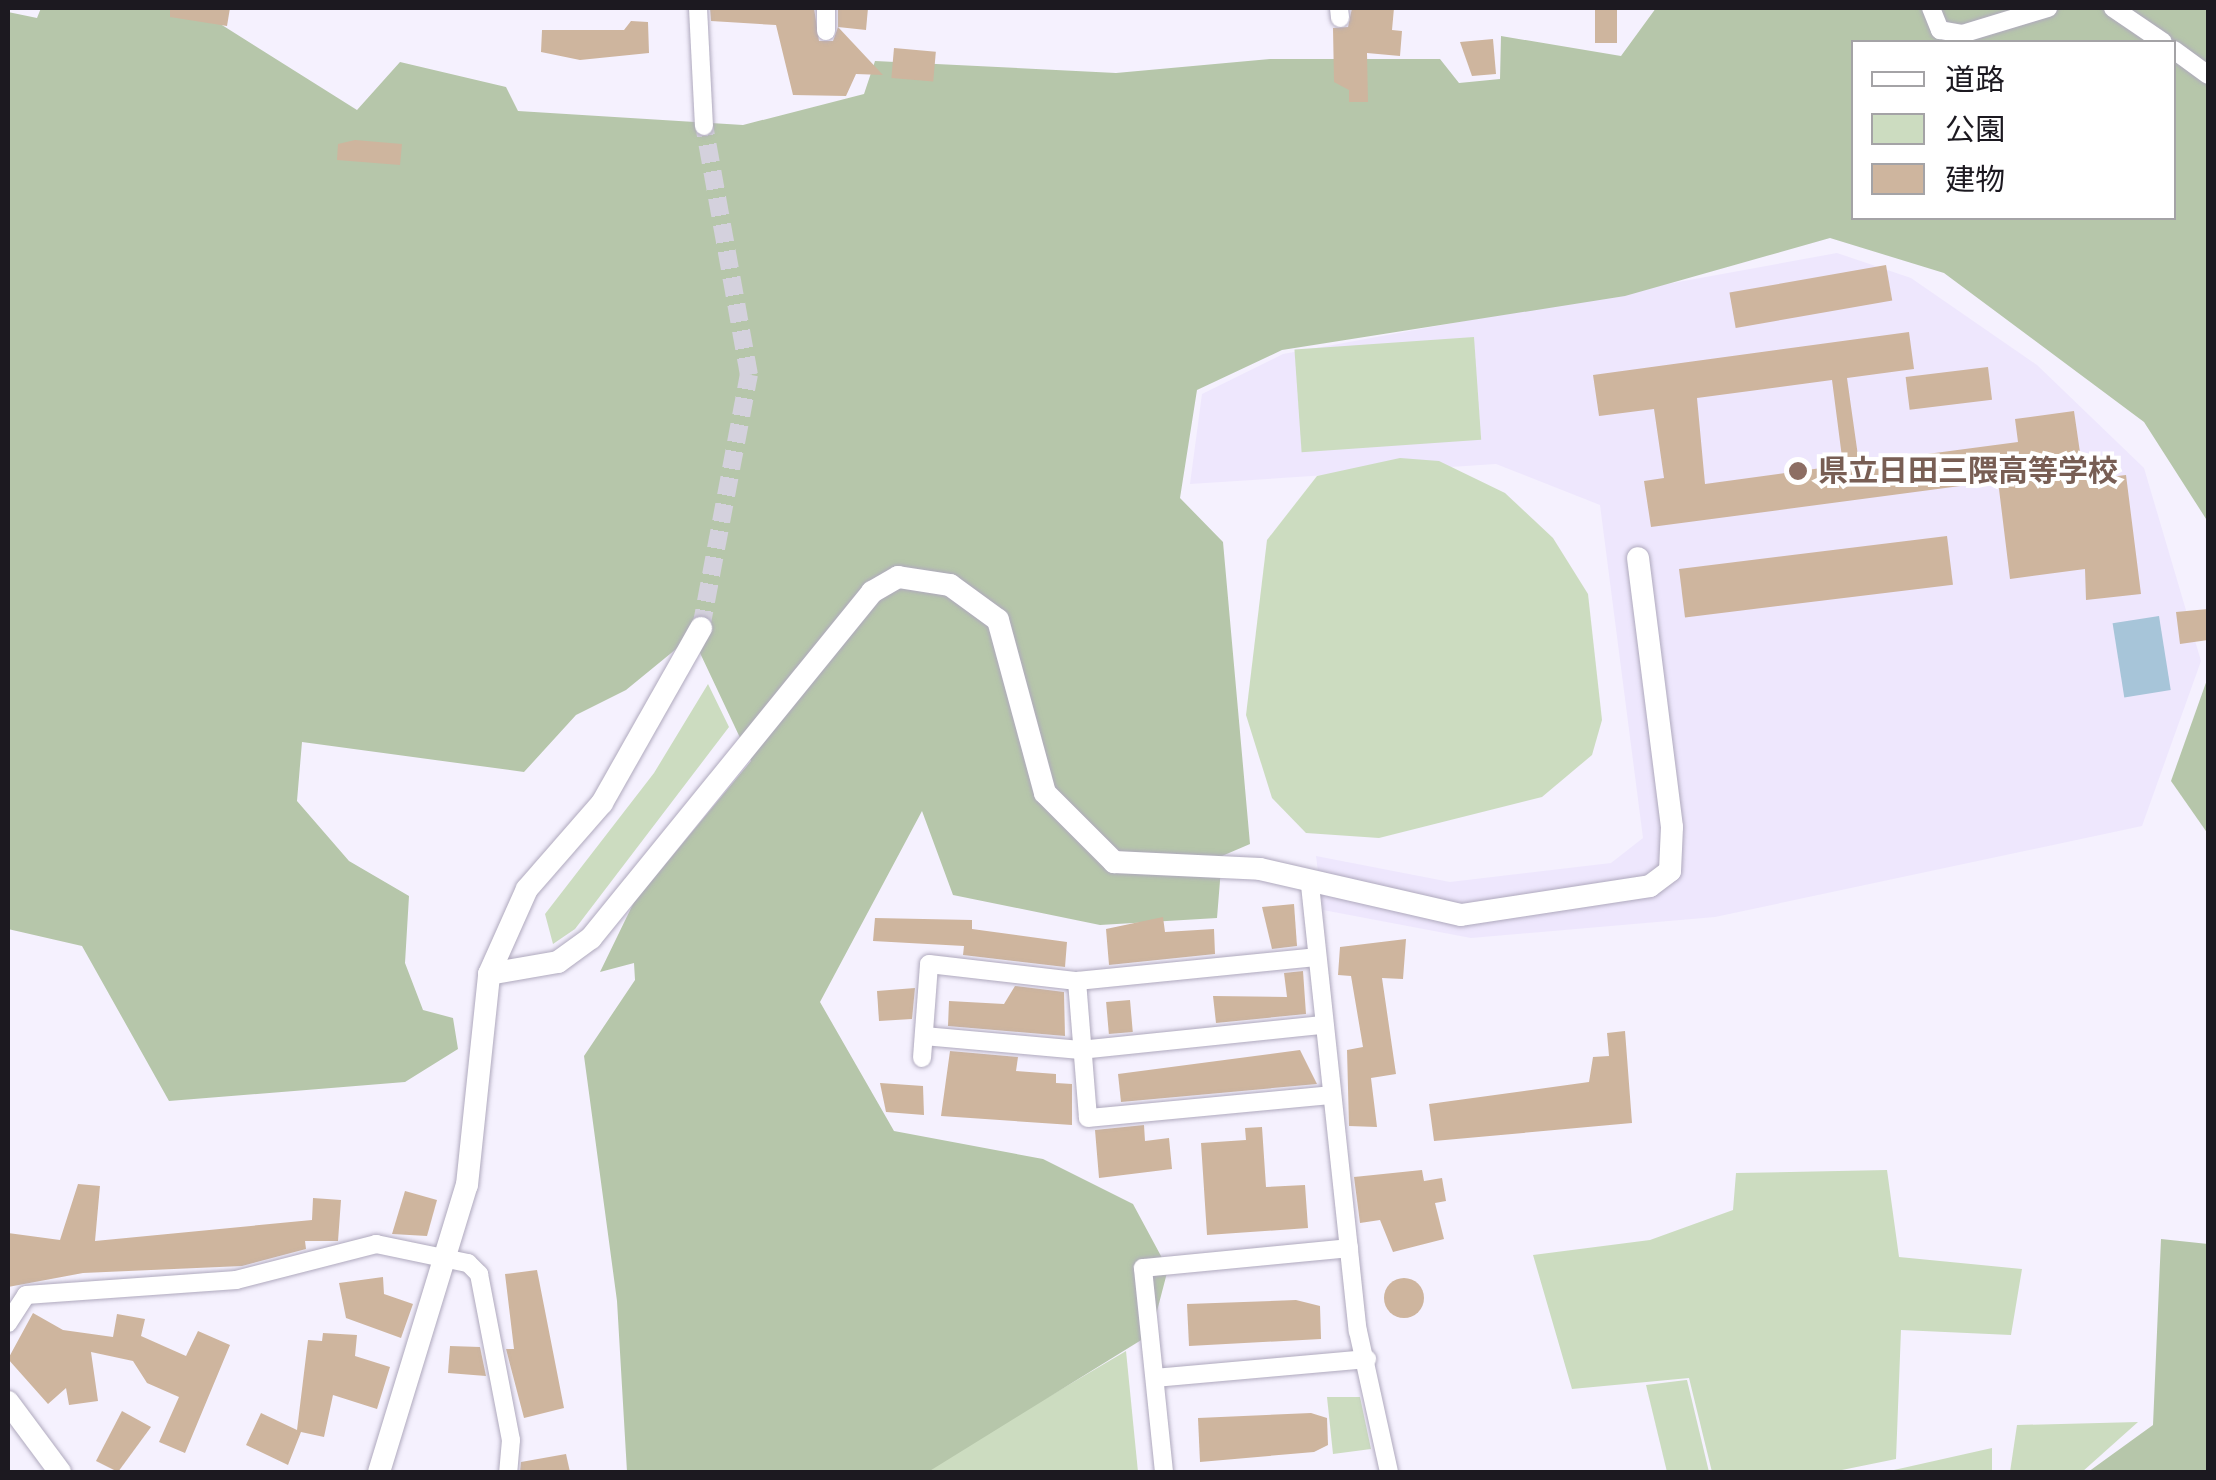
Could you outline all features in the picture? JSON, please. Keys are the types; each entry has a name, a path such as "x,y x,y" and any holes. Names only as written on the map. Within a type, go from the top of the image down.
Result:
{"street":[{"path":"698,8 704,126"},
{"path":"826,8 826,31"},
{"path":"1931,8 1940,30 1973,34 2048,8"},
{"path":"2113,8 2160,40"},
{"path":"2176,51 2208,75"},
{"path":"489,974 558,962 591,938 872,592 898,577 950,585 998,620 1045,793 1114,862 1260,870 1310,885 1461,915 1650,886 1670,871 1638,558"},
{"path":"379,1472 467,1186 489,974 527,889 602,803 702,628"},
{"path":"1310,885 1349,1248 1389,1472"},
{"path":"922,1058 929,964 1077,981 1316,957"},
{"path":"1077,981 1088,1118 1332,1094"},
{"path":"924,1036 1080,1050 1323,1026"},
{"path":"8,1323 26,1295 236,1280 376,1244 447,1260 480,1274 511,1440 508,1472"},
{"path":"1164,1472 1144,1268 1349,1248"},
{"path":"1154,1378 1367,1359"},
{"path":"8,1402 60,1472"}],"shaded area":[{"path":"1837,253 1911,278 2037,365 2144,468 2201,661 2142,826 1715,917 1471,938 1323,910 1316,856 1450,882 1611,863 1643,838 1600,505 1496,464 1190,484 1202,394 1283,354"}],"green space":[{"path":"41,8 195,8 357,110 400,62 506,87 518,111 743,125 864,94 875,61 1116,73 1270,59 1440,59 1459,83 1500,79 1501,36 1621,56 1656,8 2208,8 2208,522 2144,422 1944,273 1830,238 1625,296 1282,350 1197,390 1180,498 1223,542 1250,844 1222,856 1217,918 1100,925 953,895 922,811 820,1002 894,1131 1043,1159 1133,1204 1168,1269 1151,1334 928,1472 627,1472 617,1301 584,1056 635,980 634,963 600,972 634,902 751,761 692,636 626,690 576,715 524,772 302,742 297,801 349,861 409,896 405,963 423,1010 453,1018 458,1049 405,1082 169,1101 82,946 8,929 8,12 37,18"},
{"path":"1474,337 1481,440 1302,452 1294,350"},
{"path":"1400,458 1439,461 1505,493 1553,538 1588,594 1602,720 1592,755 1542,797 1379,838 1306,833 1272,798 1246,715 1267,540 1317,476"},
{"path":"2208,677 2208,834 2171,781"},
{"path":"708,684 729,727 575,929 553,944 545,914 654,773"},
{"path":"1887,1170 1899,1257 2022,1269 2011,1335 1901,1330 1896,1459 1832,1472 1712,1472 1689,1378 1572,1389 1533,1255 1650,1240 1733,1210 1736,1173"},
{"path":"2161,1239 2208,1244 2208,1472 2088,1472 2153,1425"},
{"path":"1126,1351 1138,1472 931,1472 928,1468"},
{"path":"1687,1380 1709,1472 1667,1472 1646,1385"},
{"path":"1327,1397 1360,1397 1371,1449 1333,1454"},
{"path":"2138,1422 2082,1472 2010,1472 2017,1425"},
{"path":"1992,1448 1992,1472 1885,1472"}],"water":[{"path":"2159,616 2171,690 2124,697 2113,623"}],"building":[{"path":"170,8 230,8 227,26 170,17"},
{"path":"710,8 814,8 819,41 833,41 838,27 883,75 856,74 846,96 793,95 776,25 711,21"},
{"path":"838,8 868,8 866,30 838,27"},
{"path":"1352,8 1394,8 1392,30 1402,31 1400,56 1367,53 1368,102 1349,102 1349,90 1334,82 1333,28 1348,27"},
{"path":"1595,8 1617,8 1617,43 1595,43"},
{"path":"631,21 648,22 649,53 580,60 541,52 542,30 624,30"},
{"path":"1493,39 1496,74 1472,76 1460,42"},
{"path":"894,48 936,52 933,82 891,78"},
{"path":"355,140 402,144 400,165 337,160 338,144"},
{"path":"1886,265 1892,300 1736,328 1729,293"},
{"path":"1909,332 1914,369 1847,378 1859,463 2018,442 2015,419 2074,411 2084,480 2126,475 2141,594 2086,600 2085,569 2010,579 1998,481 1651,527 1644,481 1664,478 1654,409 1599,416 1593,375","holes":["1832,380 1843,465 1705,484 1697,398"]},
{"path":"1988,367 1992,400 1910,410 1906,377"},
{"path":"1947,536 1953,585 1685,618 1679,569"},
{"path":"2208,609 2208,640 2180,644 2176,612"},
{"path":"1294,904 1297,946 1272,949 1262,907"},
{"path":"1163,917 1165,932 1214,929 1215,954 1109,965 1106,929"},
{"path":"875,918 972,920 972,929 1067,942 1065,967 963,955 964,946 873,941"},
{"path":"1406,939 1403,979 1382,978 1396,1074 1371,1078 1377,1127 1349,1126 1347,1050 1363,1047 1351,976 1338,975 1340,947"},
{"path":"1303,971 1306,1014 1216,1023 1213,996 1287,997 1284,973"},
{"path":"1015,986 1064,992 1065,1036 948,1026 949,1001 1004,1004"},
{"path":"915,988 912,1019 879,1021 877,991"},
{"path":"1130,1000 1133,1032 1109,1034 1106,1002"},
{"path":"1625,1031 1632,1123 1434,1141 1429,1104 1589,1082 1593,1057 1609,1056 1607,1033"},
{"path":"1300,1050 1317,1084 1121,1102 1118,1074"},
{"path":"950,1051 1018,1057 1016,1071 1056,1074 1056,1083 1072,1084 1072,1125 941,1116"},
{"path":"880,1083 923,1086 924,1115 886,1112"},
{"path":"1144,1125 1145,1141 1169,1138 1172,1169 1099,1178 1095,1130"},
{"path":"1262,1127 1266,1187 1305,1185 1308,1228 1207,1235 1201,1143 1246,1140 1245,1128"},
{"path":"1422,1170 1424,1181 1442,1178 1446,1201 1435,1203 1444,1239 1393,1252 1380,1220 1360,1223 1354,1177"},
{"path":"78,1184 100,1186 95,1241 312,1220 313,1198 341,1200 338,1241 305,1241 306,1249 242,1266 83,1273 8,1287 8,1233 60,1240"},
{"path":"405,1191 437,1200 427,1236 392,1234"},
{"path":"537,1270 564,1408 524,1418 506,1349 514,1349 505,1274"},
{"path":"383,1277 384,1294 413,1304 401,1338 346,1318 339,1283"},
{"path":"1404,1278 1418,1284 1424,1298 1418,1312 1404,1318 1390,1312 1384,1298 1390,1284"},
{"path":"1296,1300 1320,1306 1321,1339 1189,1346 1187,1304"},
{"path":"33,1313 63,1330 113,1337 117,1314 145,1319 141,1336 186,1356 198,1331 230,1345 185,1453 159,1442 179,1397 147,1383 133,1361 91,1352 98,1401 69,1405 66,1388 48,1404 8,1359"},
{"path":"323,1333 357,1335 355,1356 390,1367 377,1409 333,1395 324,1437 301,1432 288,1465 246,1445 261,1413 297,1430 308,1340 322,1341"},
{"path":"450,1346 480,1347 486,1376 448,1373"},
{"path":"122,1411 151,1427 118,1472 96,1461"},
{"path":"1311,1413 1327,1418 1328,1445 1314,1452 1200,1462 1198,1418"},
{"path":"566,1454 570,1472 520,1472 521,1462"}],"tunnel":[{"path":"701,628 749,375 704,126"}],"place":[{"name":"県立日田三隈高等学校","path":"1798,471"}]}
